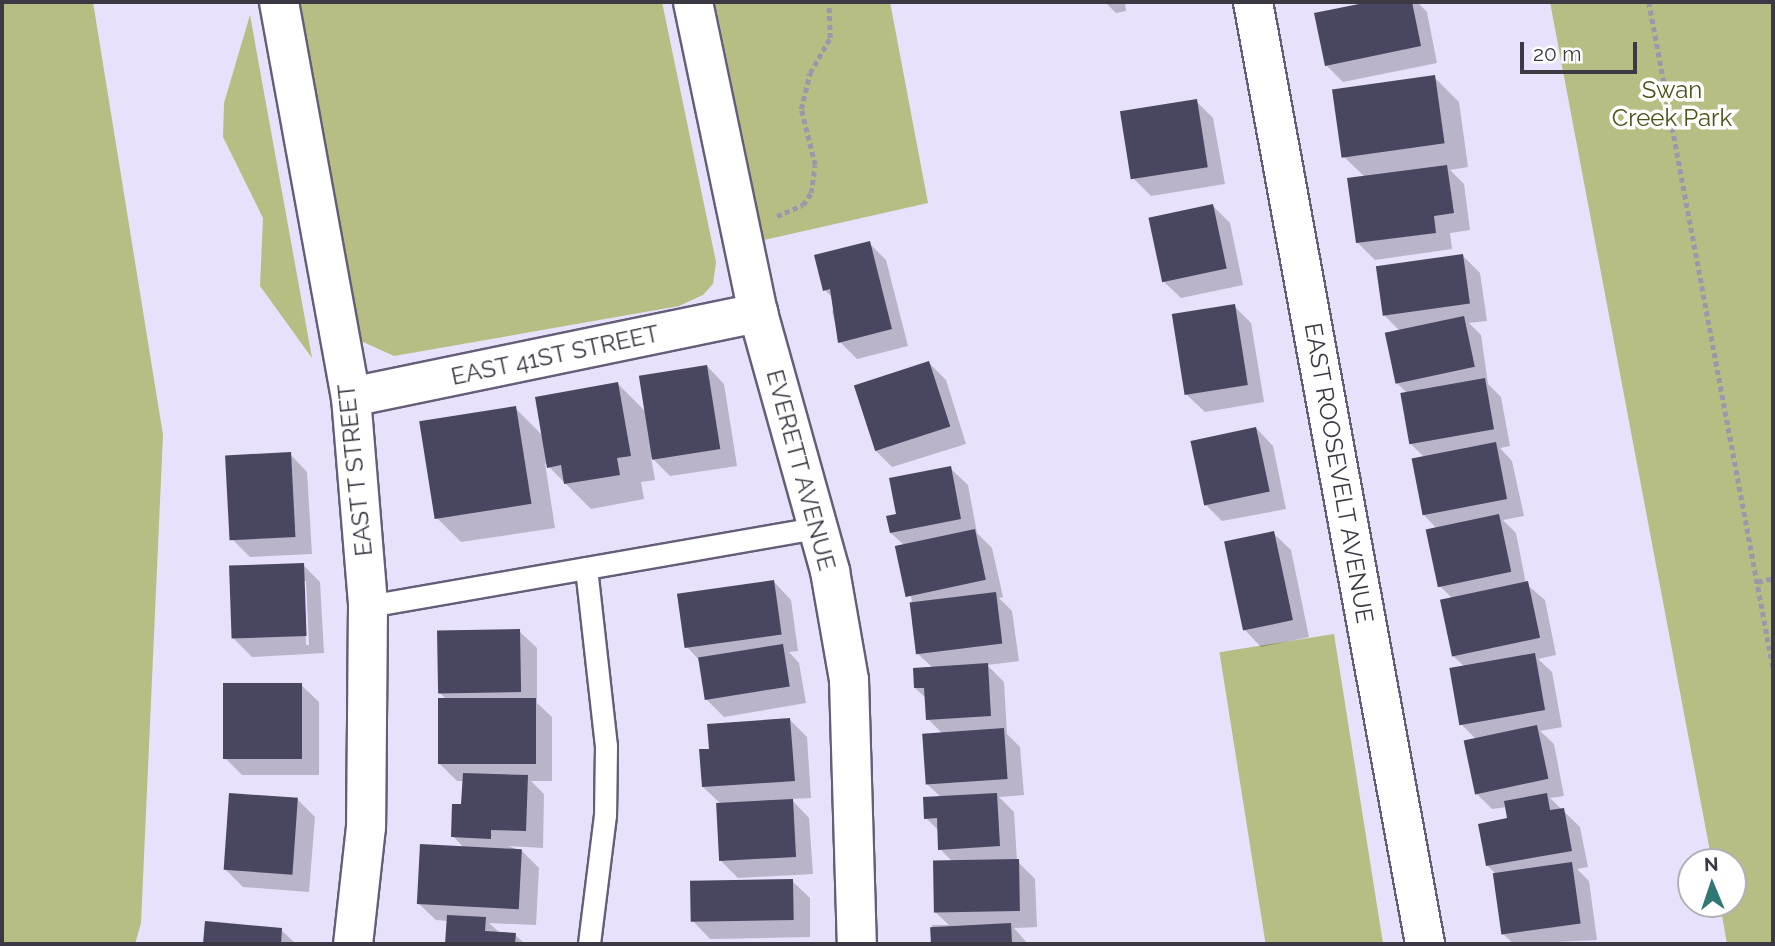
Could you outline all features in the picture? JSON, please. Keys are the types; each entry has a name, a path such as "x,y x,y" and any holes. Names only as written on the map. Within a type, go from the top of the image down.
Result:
{"street":[{"name":"EAST T STREET","path":"279,2 351,397 368,606 366,827 353,944"},
{"name":"EVERETT AVENUE","path":"693,2 758,313 817,528 849,680 857,944"},
{"name":"EAST ROOSEVELT AVENUE","path":"1253,2 1425,944"},
{"name":"EAST 41ST STREET","path":"351,397 758,313"}],"lane":[{"path":"368,606 817,528"},
{"path":"586,568 606,746 605,816 589,944"}],"path":[{"path":"740,226 793,212 811,193 815,165 802,109 810,73 830,38 829,2"},
{"path":"1649,2 1773,667"},
{"path":"1758,582 1773,578"}],"green space":[{"path":"2,2 93,2 163,435 141,923 135,944 2,944"},
{"path":"302,2 662,2 716,262 713,284 703,295 679,306 394,356 361,341 298,12"},
{"path":"715,2 890,2 928,203 764,240"},
{"name":"Swan Creek Park","path":"1550,2 1773,2 1773,944 1727,944 1722,918 1747,918 1747,848 1709,848"},
{"path":"250,15 312,358 260,286 263,218 223,137 224,103"},
{"path":"1334,634 1383,944 1266,944 1219,652"}],"building":[{"path":"1369,2 1412,2 1421,46 1325,66 1314,13"},
{"path":"1435,75 1445,143 1342,158 1332,89"},
{"path":"1197,99 1208,167 1131,179 1120,111"},
{"path":"1447,165 1454,213 1434,216 1436,233 1356,243 1347,178"},
{"path":"1213,204 1227,269 1162,282 1148,218"},
{"path":"870,241 892,329 838,343 830,289 823,291 814,255"},
{"path":"1463,254 1470,304 1383,316 1376,266"},
{"path":"1235,304 1248,385 1185,395 1172,314"},
{"path":"1464,316 1475,367 1396,384 1385,333"},
{"path":"929,361 950,427 875,451 854,385"},
{"path":"707,365 720,449 652,460 639,376"},
{"path":"1485,378 1494,429 1409,444 1400,393"},
{"path":"618,382 631,456 617,458 620,475 564,484 561,465 547,468 535,397"},
{"path":"516,406 531,504 435,519 419,421"},
{"path":"1256,427 1270,492 1204,505 1190,441"},
{"path":"1496,442 1507,499 1423,515 1412,458"},
{"path":"291,452 295,537 230,540 225,455"},
{"path":"951,466 961,519 890,533 886,516 896,514 889,478"},
{"path":"1499,514 1511,572 1438,587 1426,530"},
{"path":"975,529 986,580 906,597 895,546"},
{"path":"1274,531 1293,620 1243,631 1224,542"},
{"path":"304,563 307,636 232,639 229,566"},
{"path":"774,580 782,634 685,648 677,594"},
{"path":"1528,581 1540,638 1452,656 1440,600"},
{"path":"996,592 1002,644 916,654 910,603"},
{"path":"520,629 521,692 438,693 437,630"},
{"path":"783,644 790,686 705,700 698,657"},
{"path":"1535,653 1545,710 1459,725 1449,668"},
{"path":"988,663 991,716 926,720 924,688 914,688 913,668"},
{"path":"223,683 302,683 302,759 223,759"},
{"path":"438,698 536,698 536,764 438,764"},
{"path":"790,718 795,781 702,787 699,749 709,749 707,724"},
{"path":"1537,725 1548,779 1475,794 1464,741"},
{"path":"1004,728 1008,779 926,785 922,734"},
{"path":"463,773 528,775 526,831 491,830 491,839 451,837 452,804 461,804"},
{"path":"229,793 298,798 292,875 224,870"},
{"path":"997,793 1000,846 938,850 937,818 924,819 923,797"},
{"path":"1547,793 1550,810 1564,808 1572,851 1486,866 1478,824 1507,818 1504,801"},
{"path":"793,799 796,857 719,861 716,803"},
{"path":"420,844 522,849 519,909 417,904"},
{"path":"1019,859 1020,911 934,912 933,861"},
{"path":"1572,862 1581,923 1501,935 1493,873"},
{"path":"793,879 794,920 691,922 690,881"},
{"path":"447,915 486,917 485,931 516,933 515,944 445,944"},
{"path":"205,921 282,928 281,944 203,944"},
{"path":"1011,923 1012,944 931,944 930,927"}]}
